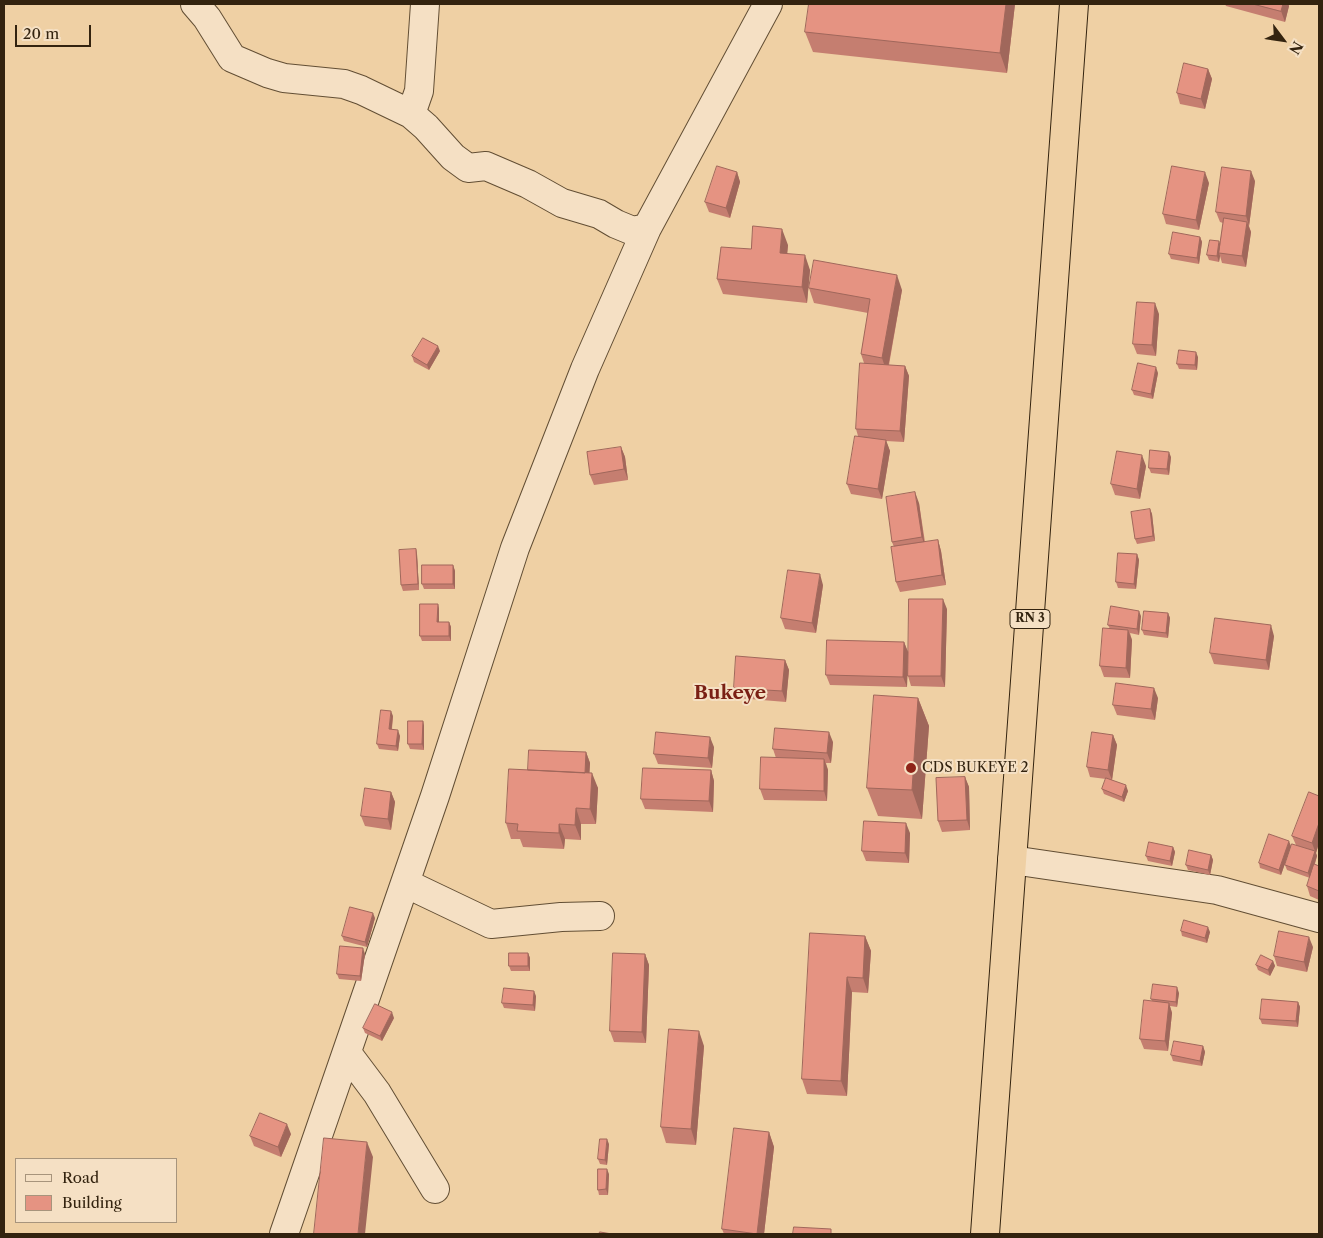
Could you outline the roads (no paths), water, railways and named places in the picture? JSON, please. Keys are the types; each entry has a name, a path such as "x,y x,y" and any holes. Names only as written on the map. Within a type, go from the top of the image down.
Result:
{"highway":[{"name":"RN 3","path":"985,1234 1074,4"}],"street":[{"path":"195,4 207,18 232,58 266,73 284,78 344,84 361,90 411,114 426,127 453,157 468,168 486,166 528,184 562,203 599,214 633,231 648,228"},
{"path":"411,114 419,91 425,4"},
{"path":"284,1234 405,883 514,548 585,369 648,228 768,4"},
{"path":"1012,860 1217,890 1319,918"},
{"path":"405,883 491,924 561,917 600,916"},
{"path":"347,1053 377,1093 435,1189"}],"place":[{"name":"CDS BUKEYE 2","path":"911,768"}],"district":[{"name":"Bukeye","path":"730,694"}]}
